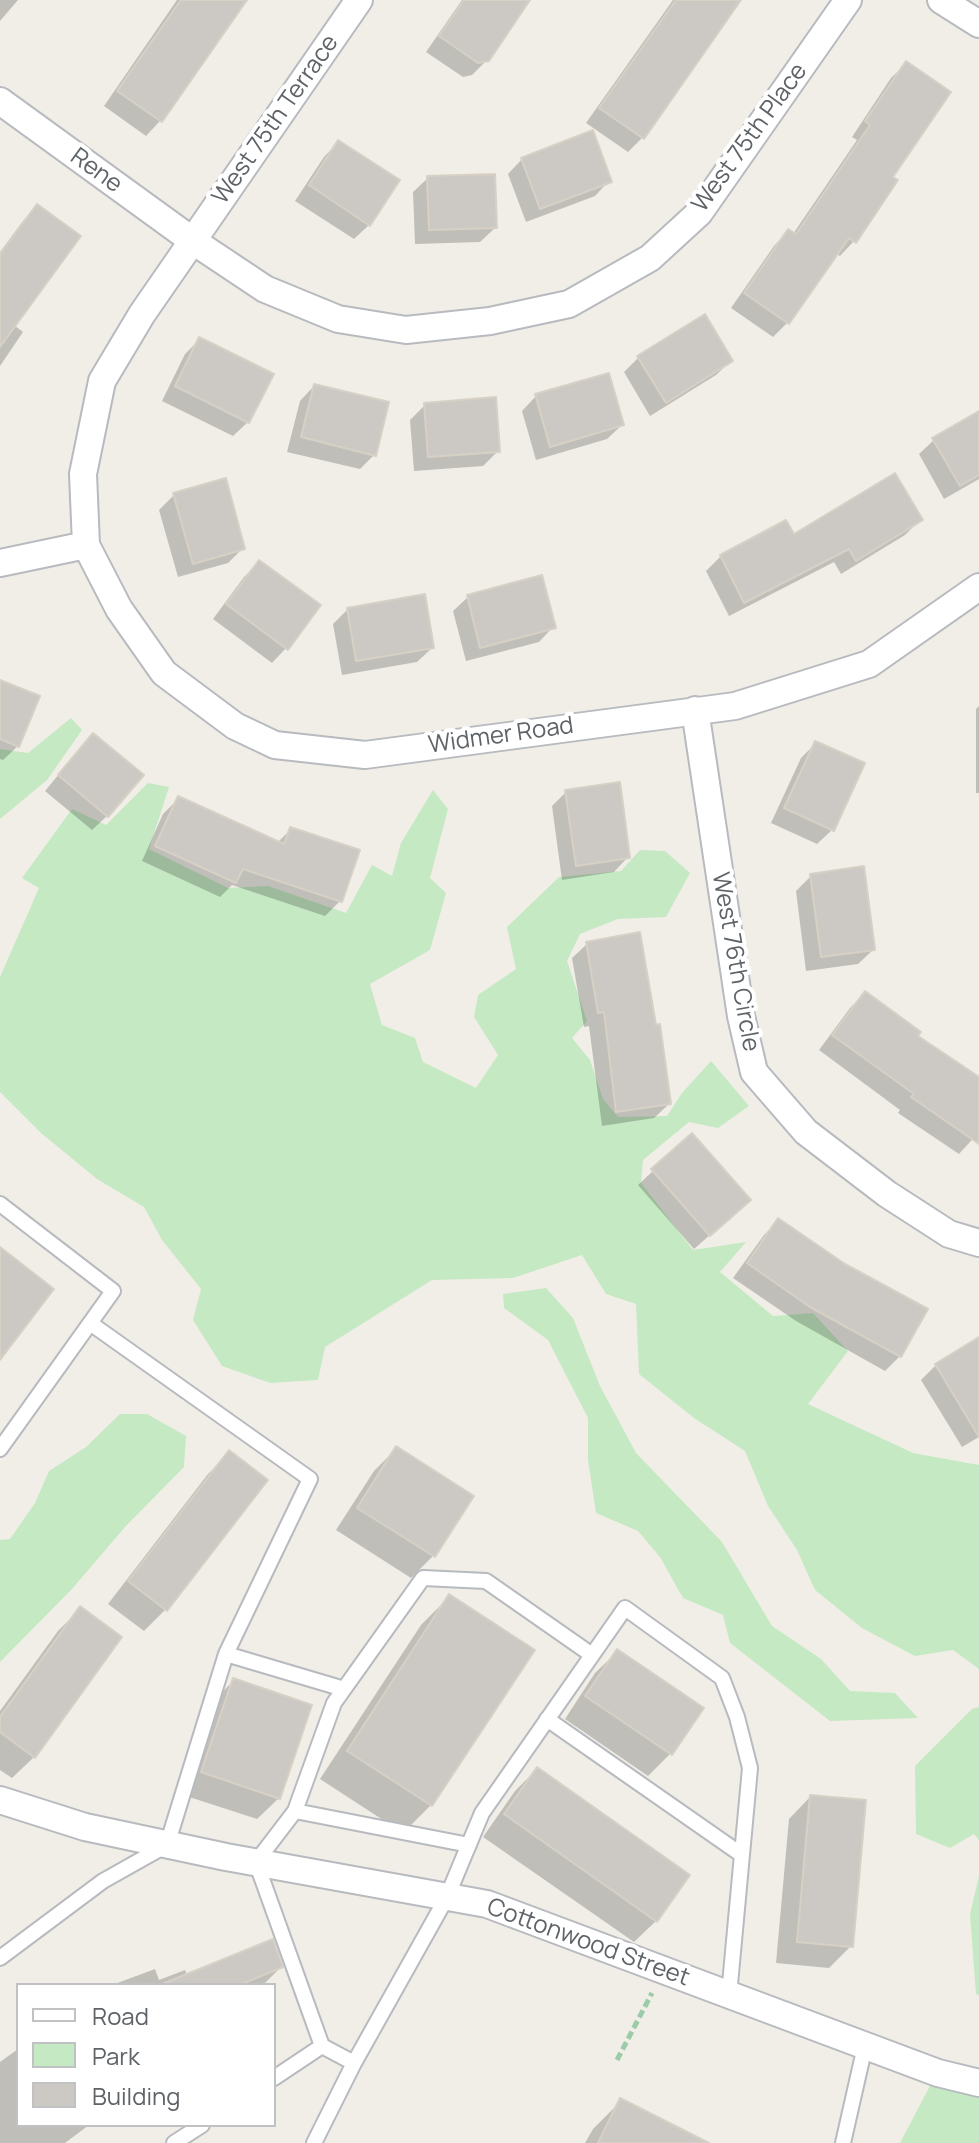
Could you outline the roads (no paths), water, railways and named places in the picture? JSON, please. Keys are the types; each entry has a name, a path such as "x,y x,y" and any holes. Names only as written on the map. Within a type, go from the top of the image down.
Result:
{"street":[{"name":"West 75th Terrace","path":"193,241 359,0"},
{"name":"West 75th Place","path":"193,241 265,289 338,319 406,330 490,321 569,304 650,258 699,213 848,0"},
{"path":"941,0 979,24"},
{"name":"Rene","path":"0,101 193,241"},
{"name":"Widmer Road","path":"193,241 142,314 102,381 83,474 86,545 119,609 164,673 235,726 275,745 365,755 735,706 869,664 979,587"},
{"path":"0,563 86,545"},
{"name":"West 76th Circle","path":"695,710 741,1016 754,1072 806,1132 887,1194 949,1234 979,1243"},
{"name":"Cottonwood Street","path":"0,1800 85,1827 167,1845 487,1904 938,2073 979,2083"}],"lane":[{"path":"0,1204 113,1291 0,1449"},
{"path":"0,1958 103,1881 167,1845 226,1654 310,1479 90,1323"},
{"path":"354,2063 322,2046 256,1862 295,1811 334,1703 423,1578 486,1581 592,1655"},
{"path":"314,2143 354,2063 447,1897 482,1813 625,1608 722,1678 737,1717 750,1768 729,1995"},
{"path":"226,1654 344,1689"},
{"path":"547,1719 742,1855"},
{"path":"295,1811 469,1845"},
{"path":"276,2077 322,2046"},
{"path":"843,2143 865,2046"},
{"path":"174,2143 199,2127"}]}
